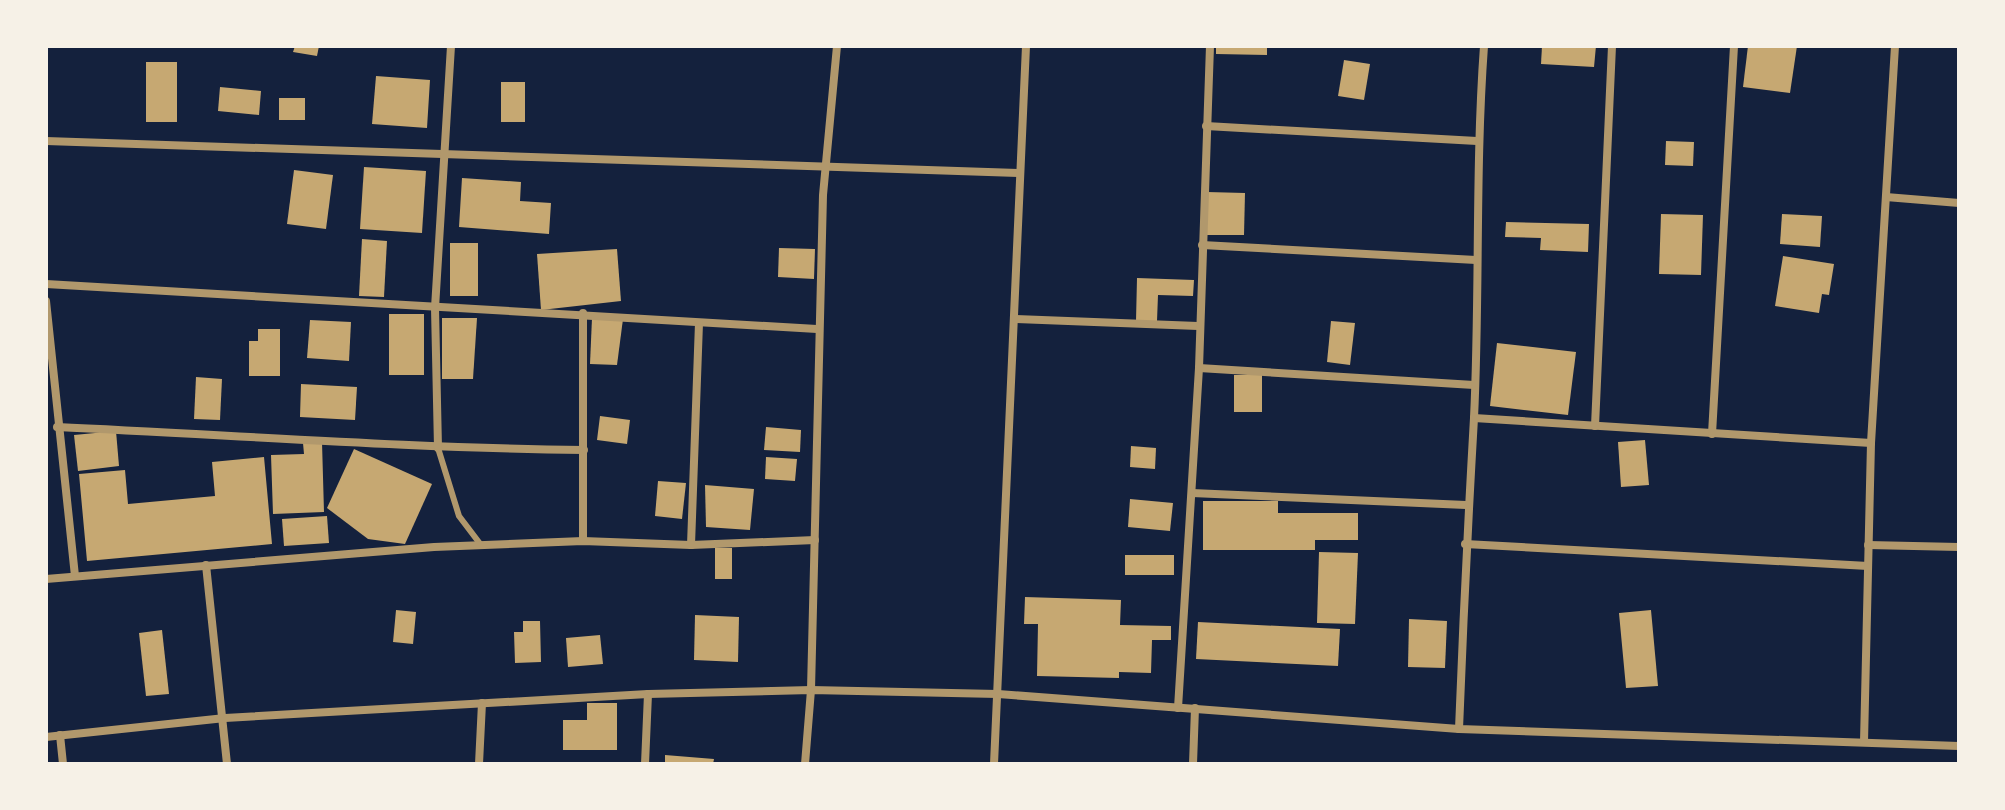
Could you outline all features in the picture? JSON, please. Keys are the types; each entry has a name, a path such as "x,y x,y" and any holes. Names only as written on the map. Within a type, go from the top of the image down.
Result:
{"street":[{"path":"438,448 435,308 451,46"},
{"path":"805,764 811,690 817,329 826,167 837,46"},
{"path":"994,764 1026,46"},
{"path":"1178,708 1199,368 1198,326 1210,46"},
{"path":"1459,729 1466,505 1474,418 1477,141 1484,46"},
{"path":"1595,426 1612,46"},
{"path":"1712,434 1734,46"},
{"path":"1864,742 1871,443 1895,46"},
{"path":"1206,126 1477,141"},
{"path":"46,141 1019,173"},
{"path":"1886,197 1959,203"},
{"path":"1202,245 1476,260"},
{"path":"46,284 817,329"},
{"path":"46,301 75,576"},
{"path":"583,313 583,541"},
{"path":"1014,319 1198,326"},
{"path":"691,545 699,323"},
{"path":"1199,368 1474,385"},
{"path":"1474,418 1871,443"},
{"path":"57,427 314,438 438,448 584,450"},
{"path":"1192,493 1466,505"},
{"path":"46,579 481,545 583,541 691,545 815,540"},
{"path":"1465,544 1868,566"},
{"path":"1868,545 1959,547"},
{"path":"206,565 225,718 227,764"},
{"path":"46,737 225,718 648,694 811,690 998,694 1459,729 1959,746"},
{"path":"645,764 648,694"},
{"path":"479,764 482,703"},
{"path":"1193,764 1195,708"},
{"path":"60,735 63,764"}],"lane":[{"path":"438,448 459,516 481,545"}],"building":[{"path":"295,46 319,46 317,56 293,52"},
{"path":"1216,46 1267,46 1267,55 1216,54"},
{"path":"1542,46 1596,46 1594,67 1541,64"},
{"path":"1748,46 1797,46 1790,93 1743,87"},
{"path":"1344,60 1370,64 1364,100 1338,96"},
{"path":"146,62 177,62 177,122 146,122"},
{"path":"376,76 430,80 427,128 372,124"},
{"path":"501,82 525,82 525,122 501,122"},
{"path":"220,87 261,91 259,115 218,111"},
{"path":"279,98 305,98 305,120 279,120"},
{"path":"1666,141 1694,142 1693,166 1665,165"},
{"path":"364,167 426,171 422,233 360,229"},
{"path":"294,170 333,175 326,229 287,224"},
{"path":"462,178 521,182 520,201 551,203 549,234 459,227"},
{"path":"1207,192 1245,193 1244,235 1207,235"},
{"path":"1661,214 1703,215 1701,275 1659,274"},
{"path":"1782,214 1822,216 1820,247 1780,244"},
{"path":"1506,222 1589,224 1588,252 1540,250 1541,238 1505,237"},
{"path":"362,239 387,241 384,297 359,296"},
{"path":"450,243 478,243 478,296 450,296"},
{"path":"779,248 815,249 814,279 778,277"},
{"path":"617,249 621,301 541,310 537,254"},
{"path":"1783,256 1834,264 1829,295 1822,294 1819,313 1775,306"},
{"path":"1137,278 1194,280 1193,296 1158,295 1157,321 1136,321"},
{"path":"389,314 424,314 424,375 389,375"},
{"path":"442,318 477,318 473,379 442,379"},
{"path":"592,318 623,319 617,365 590,364"},
{"path":"310,320 351,322 349,361 307,358"},
{"path":"1331,321 1355,323 1350,365 1327,362"},
{"path":"258,329 280,329 280,376 249,376 249,341 258,341"},
{"path":"1497,343 1576,352 1568,415 1490,406"},
{"path":"1234,375 1262,375 1262,412 1234,412"},
{"path":"196,377 222,379 220,420 194,419"},
{"path":"301,384 357,387 355,420 300,417"},
{"path":"600,416 630,420 627,444 597,440"},
{"path":"766,427 801,430 800,452 764,450"},
{"path":"116,431 119,466 78,471 74,435"},
{"path":"1645,440 1649,485 1621,487 1618,442"},
{"path":"322,442 324,512 273,514 271,455 304,454 303,443"},
{"path":"1131,446 1156,448 1155,469 1130,467"},
{"path":"354,449 432,484 405,544 368,539 327,508"},
{"path":"264,457 272,544 87,561 79,474 125,470 128,504 215,496 212,462"},
{"path":"766,457 797,459 795,481 765,479"},
{"path":"658,481 686,483 682,519 655,516"},
{"path":"705,485 754,489 750,530 706,527"},
{"path":"1130,499 1173,503 1170,531 1128,527"},
{"path":"1203,501 1278,501 1278,513 1358,513 1358,540 1315,540 1315,550 1203,550"},
{"path":"327,516 329,543 284,546 282,519"},
{"path":"715,548 732,548 732,579 715,579"},
{"path":"1319,552 1358,553 1355,624 1317,623"},
{"path":"1125,555 1174,555 1174,575 1125,575"},
{"path":"1025,597 1121,600 1120,625 1171,626 1171,640 1152,640 1151,673 1119,672 1119,678 1037,676 1038,624 1024,624"},
{"path":"396,610 416,612 413,644 393,642"},
{"path":"1651,610 1658,686 1626,688 1619,613"},
{"path":"695,615 739,617 738,662 694,660"},
{"path":"1409,619 1447,621 1445,668 1408,667"},
{"path":"523,621 540,621 541,662 515,663 514,632 523,632"},
{"path":"1198,622 1340,629 1338,666 1196,659"},
{"path":"162,630 169,694 146,696 139,633"},
{"path":"600,635 603,664 568,667 566,638"},
{"path":"587,703 617,703 617,750 563,750 563,720 587,720"},
{"path":"665,755 714,759 713,764 665,764"}]}
